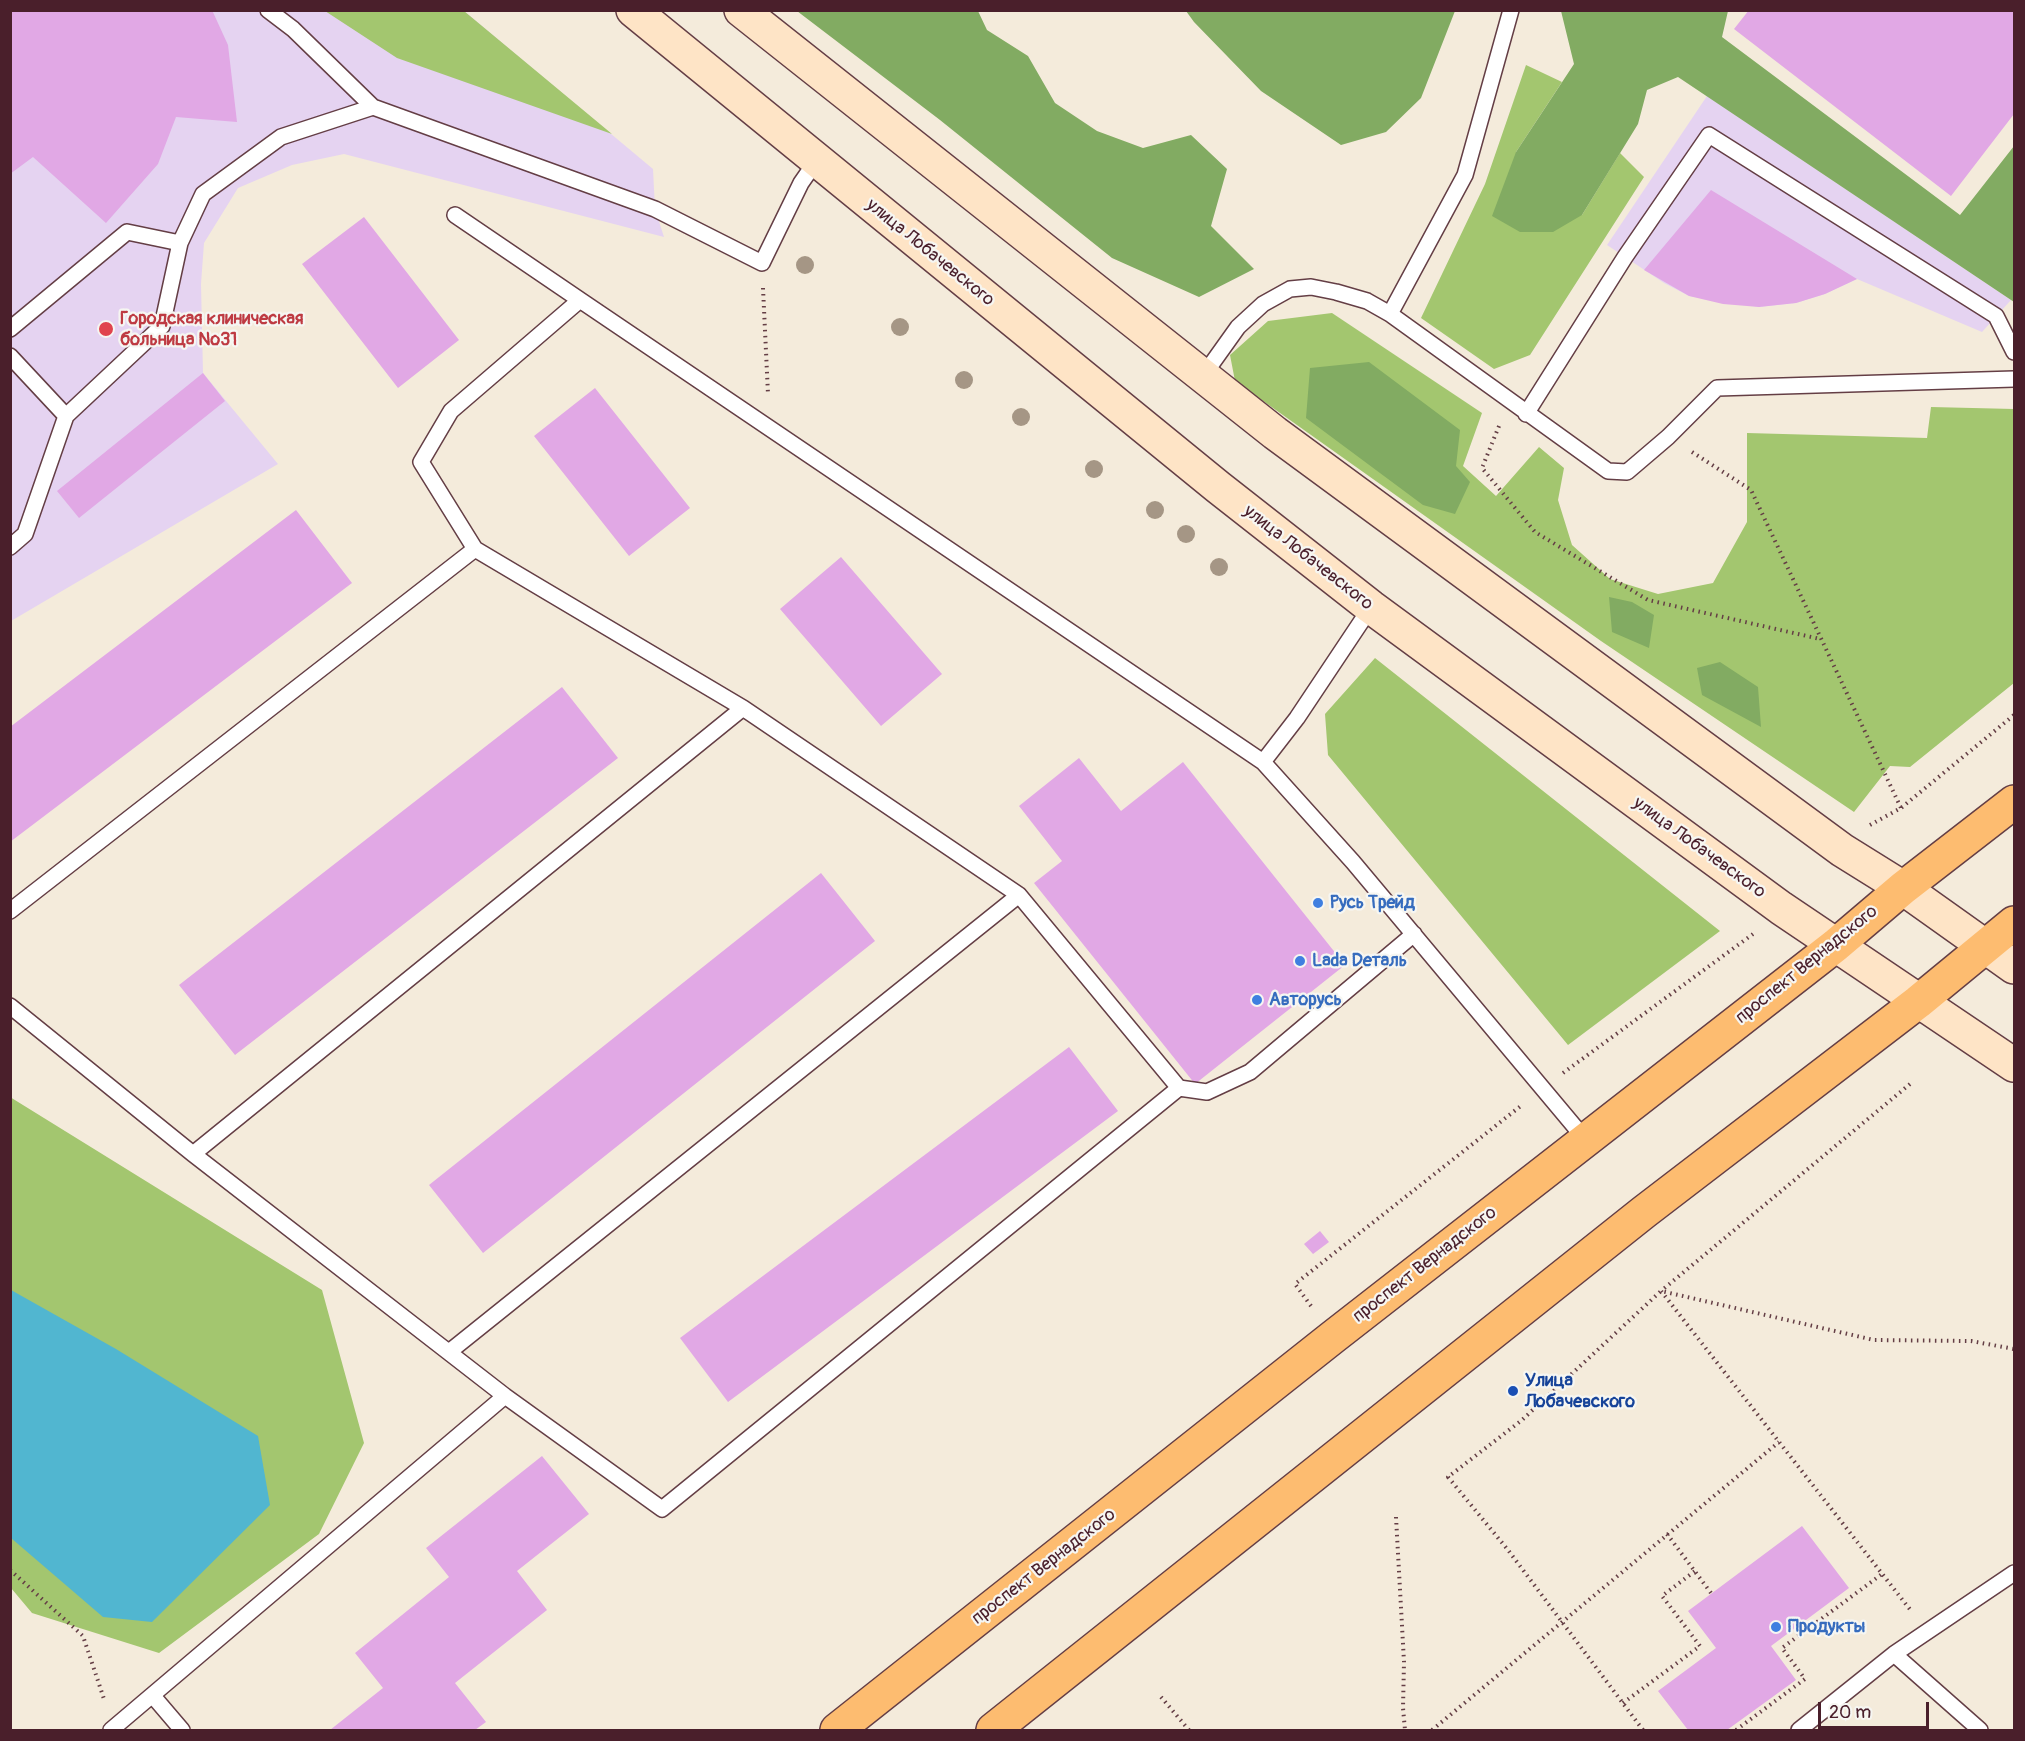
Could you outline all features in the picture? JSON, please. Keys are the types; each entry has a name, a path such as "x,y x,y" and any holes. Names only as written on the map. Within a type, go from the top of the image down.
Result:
{"main road":[{"name":"улица Лобачевского","path":"633,10 1218,488 1371,607 1771,901 2014,1065"},
{"path":"741,10 1275,433 1842,850 1903,888 2014,967"},
{"name":"проспект Вернадского","path":"837,1731 1585,1139 1836,945 1903,888 2014,802"},
{"path":"993,1731 1644,1212 1918,1002 2014,923"}],"lane":[{"path":"268,10 293,29 373,107 655,209 762,263 801,183 817,160"},
{"path":"1390,314 1465,175 1511,10"},
{"path":"10,547 25,534 66,416 162,326 180,243 203,194 281,137 373,107"},
{"path":"1526,414 1625,257 1709,135 1996,316 2014,352"},
{"path":"455,215 1263,762 1353,862 1585,1139"},
{"path":"10,329 127,232 180,243"},
{"path":"1203,376 1238,327 1263,304 1290,289 1311,287 1336,292 1367,301 1390,314 1608,471 1627,472 1668,437 1717,388 2014,379"},
{"path":"580,300 451,411 421,462 475,549 743,708 1019,895 1179,1088 1207,1092 1250,1072 1414,934"},
{"path":"10,356 66,416"},
{"path":"10,911 475,549"},
{"path":"1263,762 1297,718 1371,607"},
{"path":"193,1154 743,708"},
{"path":"449,1352 1019,895"},
{"path":"10,1006 193,1154 505,1396 662,1509 1179,1088"},
{"path":"112,1730 505,1396"},
{"path":"1799,1731 1894,1654 2014,1573"},
{"path":"1894,1654 1980,1731"},
{"path":"153,1696 182,1731"}],"path":[{"path":"762,263 769,427"},
{"path":"1501,422 1482,468 1535,532 1648,600 1821,639"},
{"path":"1668,437 1751,490 1901,808"},
{"path":"1868,825 1901,808 2014,715"},
{"path":"1311,1306 1294,1284 1543,1088 1753,934"},
{"path":"1643,1731 1508,1550 1448,1477 1522,1420 1661,1291 1910,1084"},
{"path":"1661,1291 1874,1340 1971,1341 2014,1349"},
{"path":"1661,1291 1927,1632"},
{"path":"1432,1731 1779,1442"},
{"path":"1396,1517 1404,1662 1405,1731"},
{"path":"1667,1534 1711,1593"},
{"path":"10,1570 83,1636 112,1730"},
{"path":"1623,1703 1700,1646 1662,1596 1695,1571"},
{"path":"1736,1731 1806,1679 1782,1647 1882,1574"},
{"path":"1161,1697 1189,1731"}],"shaded area":[{"name":"Городская клиническая больница №31","path":"10,11 464,11 653,169 655,209 664,237 344,154 292,165 238,188 204,243 201,284 203,373 278,464 11,621"},
{"path":"1707,96 2011,300 1982,332 1857,279 1825,294 1796,303 1759,307 1689,296 1664,283 1607,245"}],"green space":[{"path":"325,11 464,11 612,134 397,58"},
{"path":"797,11 978,11 987,30 1028,56 1055,103 1097,131 1143,148 1191,135 1227,169 1211,226 1254,269 1199,297 1112,258 940,120"},
{"path":"1186,11 1455,11 1421,98 1386,132 1341,145 1261,91"},
{"path":"1561,11 1728,11 1722,37 1960,215 2014,146 2014,302 1678,77 1647,90 1638,124 1582,215 1553,232 1520,232 1492,216 1516,152 1574,64"},
{"path":"1526,65 1562,82 1516,152 1582,215 1620,153 1644,177 1530,355 1494,369 1421,318 1485,184"},
{"path":"1332,313 1482,413 1463,466 1496,496 1539,447 1564,468 1558,500 1572,545 1610,579 1658,594 1713,583 1747,522 1747,433 1927,438 1931,407 2014,409 2014,683 1910,767 1890,766 1854,812 1601,641 1235,381 1230,355 1268,321"},
{"path":"1369,362 1460,430 1456,466 1470,482 1455,514 1423,505 1306,418 1310,368"},
{"path":"1609,597 1632,602 1654,615 1649,648 1612,632"},
{"path":"1375,658 1720,931 1568,1045 1328,755 1325,714"},
{"path":"1720,662 1758,687 1761,727 1702,695 1697,668"},
{"path":"10,1097 322,1290 364,1443 319,1534 159,1653 32,1613 11,1588"}],"water":[{"path":"11,1290 116,1349 258,1436 270,1505 152,1622 103,1617 11,1538"}],"building":[{"path":"10,10 212,10 228,45 237,122 176,117 158,164 106,223 33,157 10,174"},
{"path":"1749,10 2014,10 2014,114 1951,196 1734,29"},
{"path":"1711,190 1857,279 1825,294 1796,303 1759,307 1723,304 1689,296 1644,270"},
{"path":"364,217 459,340 398,388 302,264"},
{"path":"203,373 225,401 79,518 57,491"},
{"path":"595,388 690,508 629,556 534,436"},
{"path":"296,510 352,583 10,842 10,727"},
{"path":"841,557 942,674 881,726 780,609"},
{"path":"562,687 618,758 235,1055 179,985"},
{"path":"1079,758 1121,811 1183,762 1345,965 1195,1084 1034,883 1062,861 1019,806"},
{"path":"821,873 875,941 483,1253 429,1185"},
{"path":"1069,1047 1118,1111 728,1402 680,1338"},
{"path":"1320,1231 1329,1242 1313,1254 1304,1244"},
{"path":"542,1456 589,1514 517,1571 547,1610 455,1683 486,1722 475,1730 330,1730 383,1688 355,1653 449,1577 426,1548"},
{"path":"1802,1526 1849,1588 1771,1646 1796,1680 1727,1730 1688,1730 1658,1691 1716,1648 1688,1611"}],"place":[{"name":"Городская клиническая больница №31","path":"106,329"},
{"name":"Русь Трейд","path":"1318,903"},
{"name":"Lada Dеталь","path":"1300,961"},
{"name":"Авторусь","path":"1257,1000"},
{"name":"Улица Лобачевского","path":"1513,1391"},
{"name":"Продукты","path":"1776,1627"}]}
